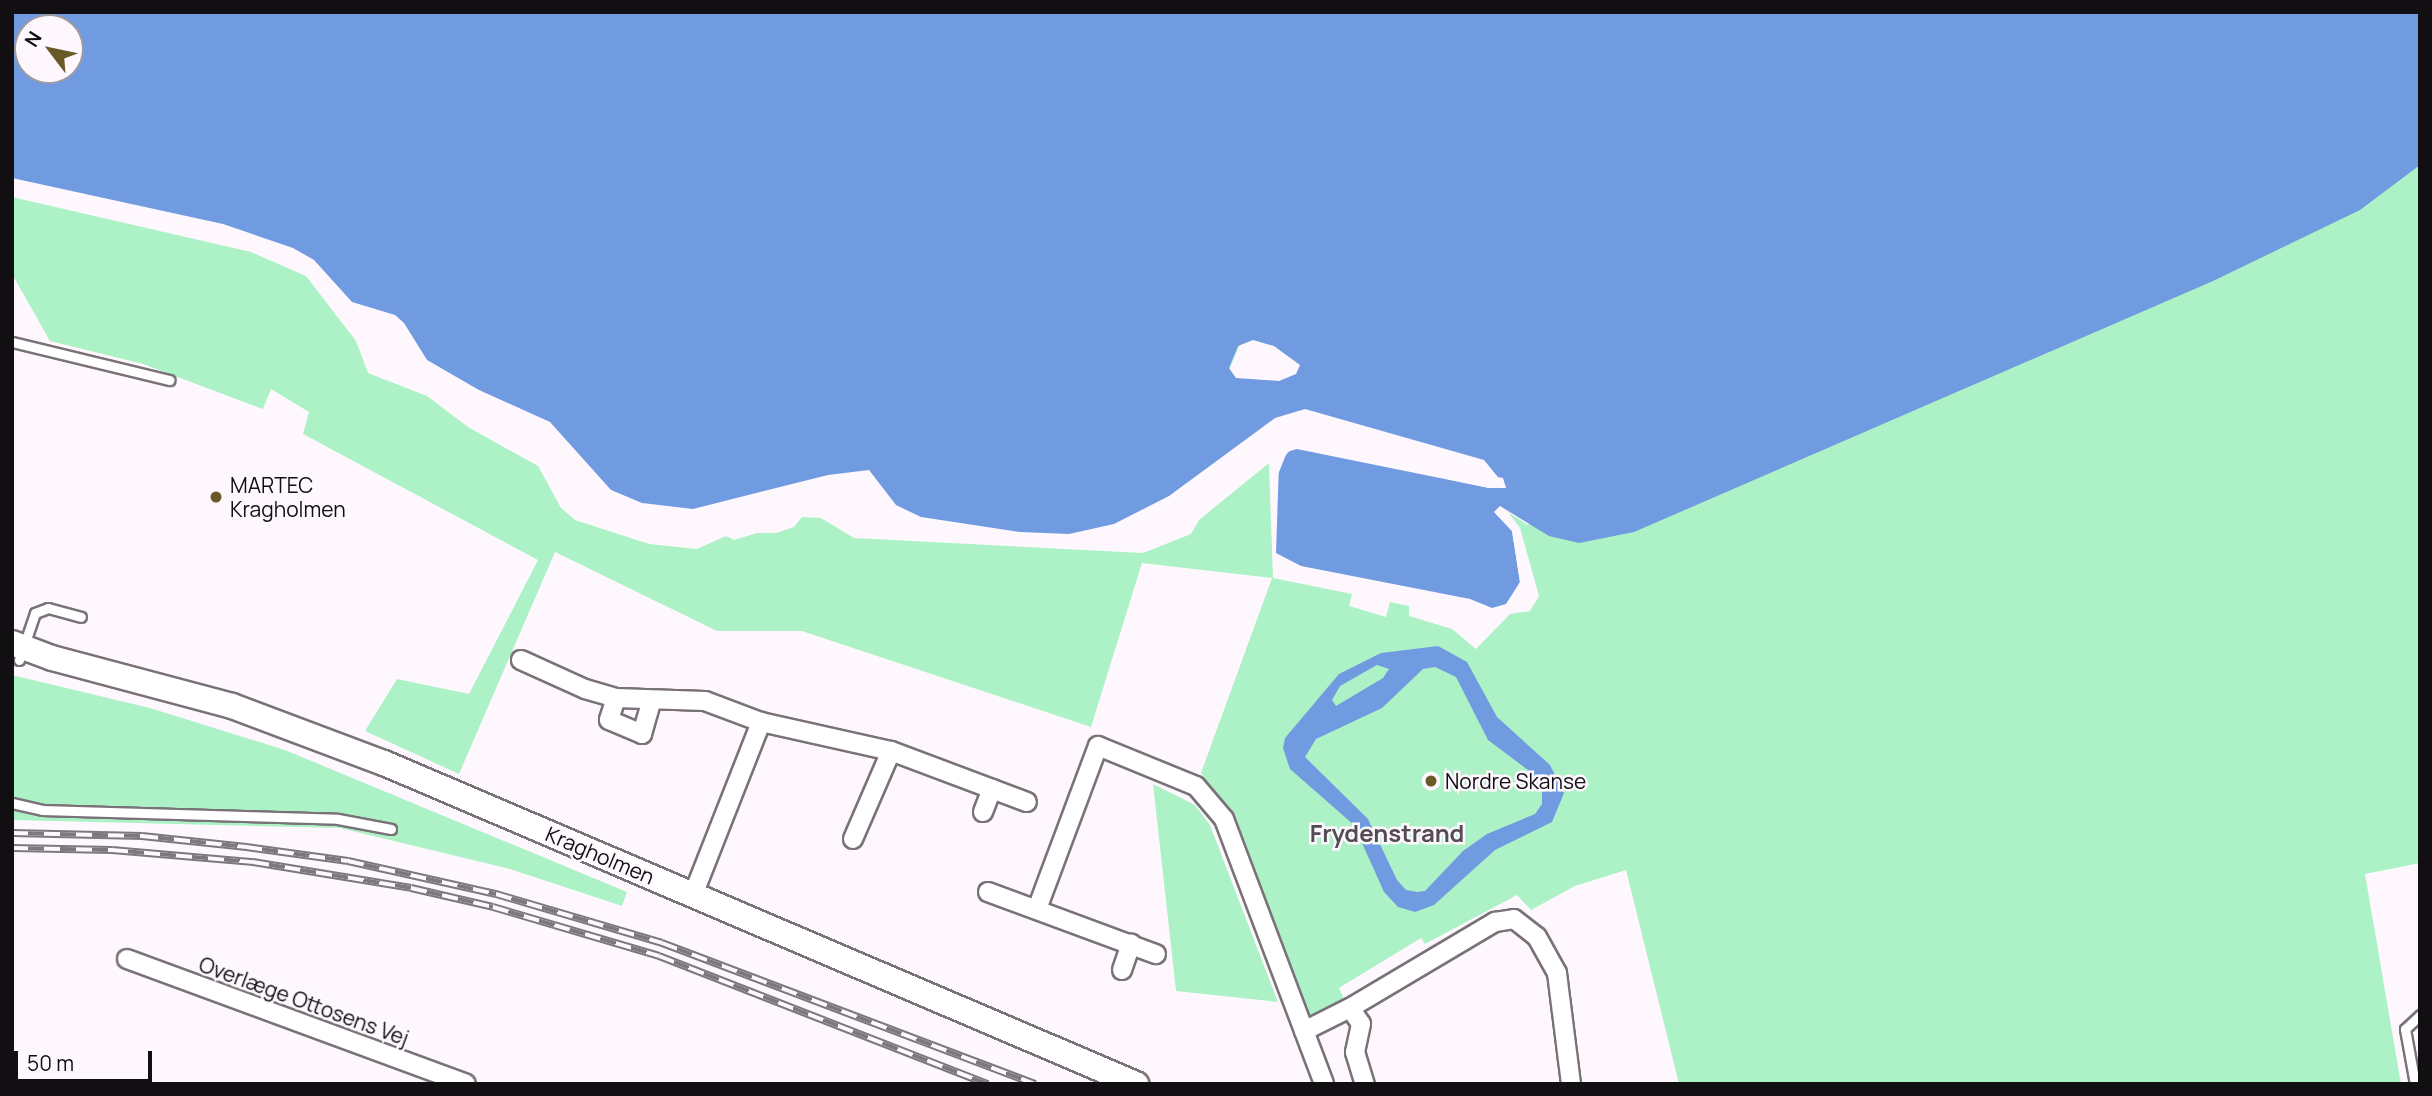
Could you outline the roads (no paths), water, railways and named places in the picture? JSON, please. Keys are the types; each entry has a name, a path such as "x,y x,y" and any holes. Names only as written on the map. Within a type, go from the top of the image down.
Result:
{"street":[{"name":"Kragholmen","path":"16,652 52,658 169,687 286,725 694,895 1136,1084"},
{"path":"522,660 585,689 617,698 705,701 761,722 891,751 1027,802"},
{"path":"617,698 609,720 642,734 652,700"},
{"path":"694,895 761,722"},
{"path":"1037,909 1098,746 1196,786 1224,819 1324,1084"},
{"path":"853,839 891,751"},
{"path":"984,813 992,789"},
{"path":"988,892 1156,954"},
{"path":"1304,1031 1350,1009 1495,922 1514,919 1537,937 1556,973 1571,1084"},
{"path":"1122,970 1131,944"},
{"name":"Overlæge Ottosens Vej","path":"127,960 467,1084"},
{"path":"1350,1009 1361,1024 1355,1052 1364,1084"}],"lane":[{"path":"12,342 169,380"},
{"path":"16,652 40,609 81,617"},
{"path":"12,803 42,810 338,819 391,830"},
{"path":"2415,1084 2406,1029 2420,1015"}],"water":[{"path":"12,12 2420,12 2420,165 2360,210 2213,281 1634,532 1579,543 1549,536 1500,506 1496,514 1512,531 1520,582 1506,604 1492,608 1470,599 1301,566 1276,553 1279,463 1292,448 1489,488 1506,487 1484,460 1305,409 1275,418 1169,496 1114,524 1069,534 1020,532 921,517 896,505 869,470 828,475 693,509 642,503 611,490 550,422 479,390 427,360 404,323 395,315 352,302 314,260 293,248 223,224 12,178","holes":["1253,340 1274,346 1300,365 1296,374 1279,381 1236,378 1229,368 1238,346"]},
{"path":"1438,646 1467,662 1497,717 1550,765 1564,793 1552,822 1495,850 1434,905 1415,912 1398,907 1384,892 1354,825 1290,769 1283,748 1285,738 1339,674 1381,653","holes":["1377,665 1389,669 1383,678 1336,706 1332,700 1340,686","1435,667 1456,677 1488,740 1528,770 1542,792 1542,804 1535,814 1487,834 1463,851 1425,891 1417,892 1406,890 1397,880 1368,819 1305,757 1316,739 1382,708 1423,669"]}],"railway":[{"path":"12,833 142,836 246,847 348,861 496,894 662,943 1035,1084"},
{"path":"12,848 112,850 253,862 411,888 493,907 659,956 988,1084"}],"place":[{"name":"MARTEC Kragholmen","path":"216,497"},
{"name":"Nordre Skanse","path":"1431,781"}],"district":[{"name":"Frydenstrand","path":"1387,833"}]}
